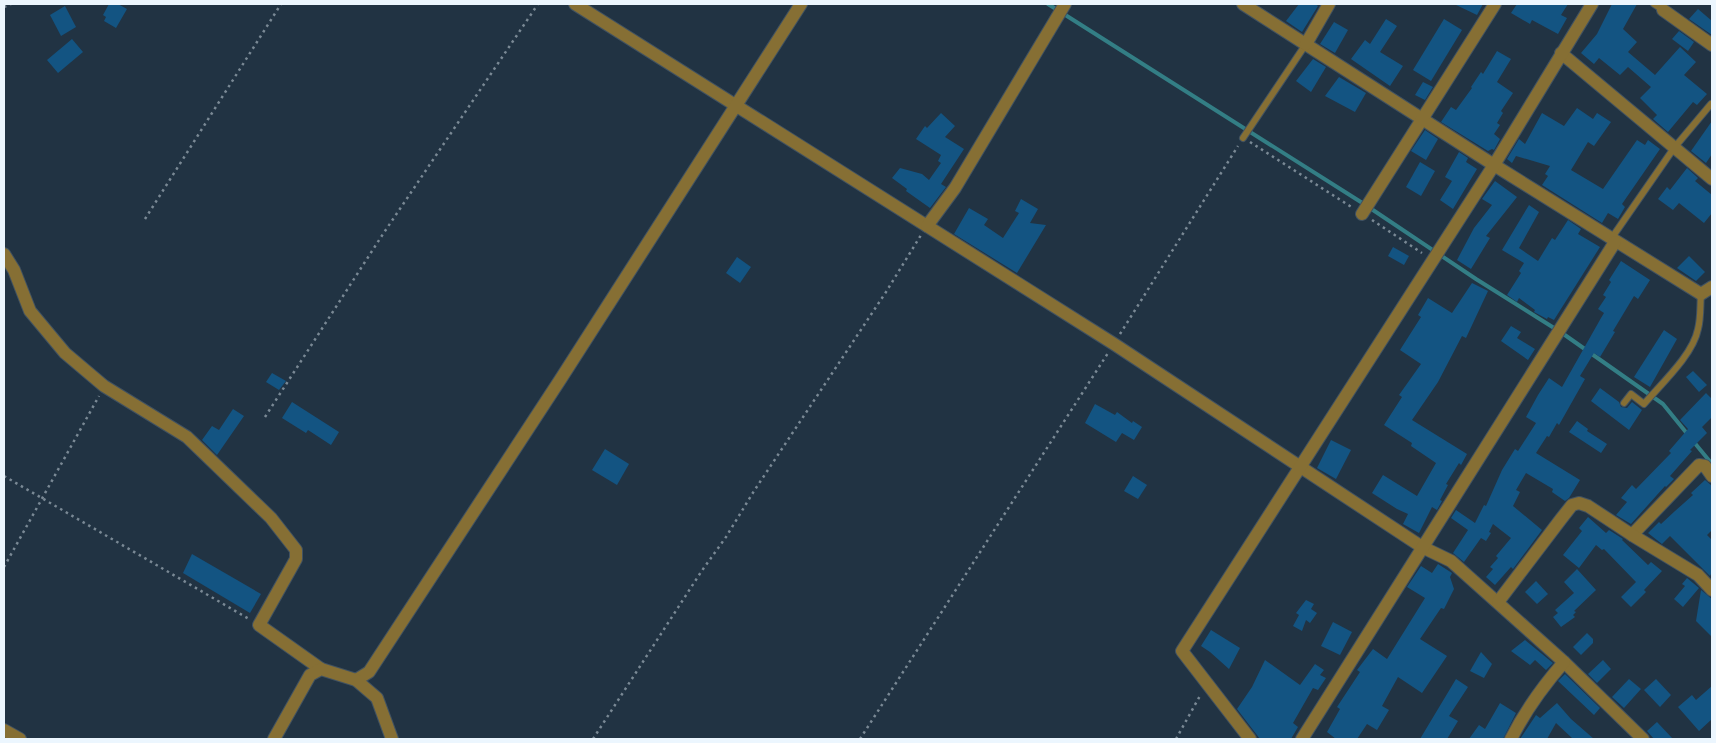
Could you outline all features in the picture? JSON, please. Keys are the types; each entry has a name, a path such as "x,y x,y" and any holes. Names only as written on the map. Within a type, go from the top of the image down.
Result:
{"street":[{"path":"575,4 1114,344 1422,547 1451,561 1564,662 1643,739"},
{"path":"356,680 369,672 380,656 801,4"},
{"path":"927,226 955,188 1065,4"},
{"path":"1243,4 1494,165 1701,294 1712,286"},
{"path":"1306,44 1329,4"},
{"path":"1362,214 1496,4"},
{"path":"1250,739 1182,651 1434,261 1592,4"},
{"path":"1659,7 1712,45"},
{"path":"1561,53 1712,179"},
{"path":"1302,739 1613,240"},
{"path":"4,254 14,270 30,311 64,353 104,386 187,437 271,518 296,550 296,559 259,625 321,669 356,680 377,698 392,739"},
{"path":"1632,535 1699,465 1705,466 1712,476"},
{"path":"1498,602 1572,505 1579,503 1588,506 1698,575 1712,590"},
{"path":"1511,739 1542,687 1564,662"},
{"path":"274,739 310,676 321,669"},
{"path":"4,730 20,739"}],"lane":[{"path":"1244,138 1306,44"},
{"path":"1613,240 1674,148 1711,104"},
{"path":"1624,403 1631,394 1644,404 1683,358 1694,342 1698,329 1701,294"}],"path":[{"path":"4,7 11,4"},
{"path":"145,219 281,4"},
{"path":"265,418 383,234 538,4"},
{"path":"860,739 1244,138 1434,261"},
{"path":"593,739 886,292 927,226"},
{"path":"4,567 104,386"},
{"path":"4,476 259,625"},
{"path":"1176,739 1206,684"}],"building":[{"path":"109,4 118,4 127,9 116,28 104,21 106,17 103,15"},
{"path":"1299,4 1315,4 1318,6 1302,32 1286,21"},
{"path":"1454,4 1483,4 1477,15"},
{"path":"1517,4 1568,4 1561,15 1567,18 1558,34 1532,20 1530,24 1511,13"},
{"path":"1612,4 1637,4 1623,29 1637,42 1628,52 1655,75 1680,47 1696,62 1684,75 1707,94 1697,105 1693,102 1668,132 1653,119 1657,115 1640,98 1651,87 1628,67 1620,75 1599,58 1594,64 1581,53 1597,34"},
{"path":"65,6 76,27 61,36 50,15"},
{"path":"1698,9 1712,21 1712,35 1689,19"},
{"path":"1386,19 1397,26 1380,52 1403,66 1390,86 1351,59 1365,40 1370,44"},
{"path":"1444,19 1462,30 1431,81 1413,70"},
{"path":"1334,22 1348,30 1335,53 1320,44"},
{"path":"1679,31 1694,42 1688,51 1672,39"},
{"path":"72,39 83,52 58,73 47,60"},
{"path":"1497,51 1511,59 1497,82 1513,93 1501,111 1503,113 1497,123 1500,125 1494,134 1500,139 1494,150 1488,151 1441,122 1451,107 1456,110 1481,72 1483,74"},
{"path":"1313,59 1326,67 1311,92 1296,81"},
{"path":"1339,77 1366,93 1355,112 1325,96"},
{"path":"1423,82 1433,87 1425,100 1415,95"},
{"path":"1577,108 1593,119 1597,113 1611,122 1594,146 1588,142 1571,170 1603,189 1637,140 1645,145 1648,140 1660,149 1622,204 1625,207 1618,219 1608,213 1602,223 1542,185 1548,176 1545,174 1550,166 1516,156 1512,163 1507,159 1519,139 1525,144 1542,113 1564,126"},
{"path":"941,113 955,126 945,137 964,149 941,184 946,187 930,208 906,191 907,189 892,178 900,168 922,174 929,180 941,163 938,161 941,155 916,139 925,126 927,128"},
{"path":"1712,121 1712,154 1706,163 1691,151"},
{"path":"1425,130 1438,139 1426,160 1411,151"},
{"path":"1459,152 1468,158 1466,162 1477,169 1453,209 1440,200 1452,181 1445,177"},
{"path":"1420,162 1435,171 1421,196 1406,187"},
{"path":"1687,168 1698,178 1695,181 1712,195 1712,213 1704,223 1679,203 1673,210 1658,199 1667,187 1670,190"},
{"path":"1495,181 1517,197 1486,236 1490,238 1471,269 1457,260 1474,228 1492,205 1482,199"},
{"path":"1021,199 1038,209 1030,223 1046,225 1017,273 954,234 969,208 988,219 984,225 1003,238 1019,213 1015,211"},
{"path":"1529,205 1539,212 1519,248 1538,261 1552,238 1555,240 1568,220 1581,229 1578,234 1600,247 1554,320 1548,317 1547,319 1534,312 1535,310 1519,298 1517,302 1507,295 1521,273 1519,271 1524,263 1502,250"},
{"path":"1393,247 1409,256 1404,265 1388,256"},
{"path":"1689,256 1705,272 1696,281 1677,268"},
{"path":"737,257 751,267 740,283 726,273"},
{"path":"1621,261 1650,280 1638,299 1634,296 1600,357 1594,353 1580,376 1585,379 1559,425 1557,423 1536,453 1580,480 1569,498 1565,501 1552,492 1553,489 1526,473 1516,490 1520,492 1513,506 1542,530 1513,569 1511,567 1495,585 1486,577 1493,569 1490,567 1498,558 1496,556 1511,538 1493,524 1489,532 1491,533 1486,541 1481,538 1464,562 1453,553 1468,530 1451,518 1456,510 1475,523 1484,505 1486,506 1502,470 1515,449 1518,451 1536,423 1526,417 1538,395 1549,378 1562,387 1604,313 1598,309 1606,297 1603,295 1611,282 1609,280"},
{"path":"1472,283 1488,291 1466,338 1462,336 1438,382 1412,420 1467,454 1446,484 1448,485 1437,510 1432,507 1419,533 1403,524 1408,514 1372,493 1383,475 1417,496 1436,463 1411,446 1412,443 1384,425 1402,397 1399,395 1421,364 1400,350 1421,317 1418,315 1428,298 1452,313"},
{"path":"1511,326 1521,332 1517,338 1535,349 1528,360 1501,341"},
{"path":"1664,330 1677,339 1650,387 1634,377"},
{"path":"1693,371 1707,385 1699,392 1686,377"},
{"path":"272,373 286,381 279,390 266,382"},
{"path":"1600,388 1619,402 1621,407 1627,408 1632,402 1642,410 1629,430 1591,401"},
{"path":"1706,393 1712,399 1712,417 1702,427 1707,433 1690,450 1692,451 1670,476 1674,479 1665,486 1631,524 1616,515 1627,502 1621,498 1632,485 1636,489 1671,453 1669,451 1688,429 1680,420"},
{"path":"292,402 339,432 331,445 308,430 306,433 282,418"},
{"path":"1095,404 1115,415 1117,412 1132,423 1133,421 1142,427 1134,440 1122,433 1116,442 1085,423"},
{"path":"233,409 244,416 217,455 202,440 212,426 219,430"},
{"path":"1577,421 1588,429 1587,431 1607,444 1601,453 1569,432"},
{"path":"1331,440 1351,450 1336,479 1317,468"},
{"path":"605,449 629,464 617,485 592,470"},
{"path":"1133,476 1147,485 1138,499 1124,491"},
{"path":"1705,480 1712,486 1712,530 1707,535 1712,540 1712,572 1710,576 1670,536 1662,544 1648,533 1659,522 1661,524 1693,495 1691,493"},
{"path":"1588,517 1606,533 1609,530 1623,539 1648,565 1651,562 1662,571 1644,590 1646,592 1631,607 1621,597 1636,582 1604,549 1602,550 1596,545 1579,568 1563,555 1582,531 1579,528"},
{"path":"192,554 261,594 250,613 183,573"},
{"path":"1438,564 1452,573 1450,577 1454,589 1444,609 1441,608 1420,639 1447,656 1422,693 1398,677 1382,706 1389,710 1377,730 1367,724 1357,739 1336,739 1327,732 1340,709 1337,707 1360,672 1357,670 1373,649 1387,659 1425,598 1407,587 1421,566 1432,573"},
{"path":"1577,569 1596,590 1574,611 1576,612 1573,615 1575,617 1561,627 1553,617 1558,613 1555,610 1574,593 1564,582"},
{"path":"1687,578 1699,588 1683,607 1674,599 1685,586 1682,584"},
{"path":"1536,581 1548,594 1537,604 1525,592"},
{"path":"1701,590 1712,599 1712,637 1696,621"},
{"path":"1306,600 1314,604 1311,609 1317,613 1310,623 1306,620 1302,631 1293,626 1299,615 1296,613"},
{"path":"1333,622 1352,632 1340,655 1321,646"},
{"path":"1211,630 1240,648 1229,669 1201,646"},
{"path":"1587,633 1593,639 1593,643 1581,655 1573,647"},
{"path":"1525,640 1553,663 1546,670 1535,660 1530,665 1511,651"},
{"path":"1481,652 1492,664 1484,678 1470,671"},
{"path":"1265,660 1300,685 1315,664 1324,670 1320,675 1326,678 1318,690 1313,688 1293,723 1298,727 1291,739 1260,739 1237,709 1252,687"},
{"path":"1603,660 1611,669 1597,683 1588,674"},
{"path":"1565,674 1600,708 1594,715 1558,681"},
{"path":"1456,679 1468,687 1449,716 1458,721 1447,739 1420,739"},
{"path":"1629,679 1641,689 1624,708 1612,697"},
{"path":"1656,679 1671,695 1660,707 1644,690"},
{"path":"1712,686 1712,719 1699,731 1678,707 1692,695 1696,700"},
{"path":"1500,703 1516,713 1503,739 1469,739 1479,725 1485,729"},
{"path":"1557,703 1571,719 1594,739 1573,739 1556,723 1547,739 1520,739 1536,715 1540,718"},
{"path":"1657,722 1673,739 1654,739 1647,731"}],"waterway":[{"path":"1048,4 1364,204 1476,279 1562,333 1663,404 1689,436"},
{"path":"1693,441 1712,464"}]}
